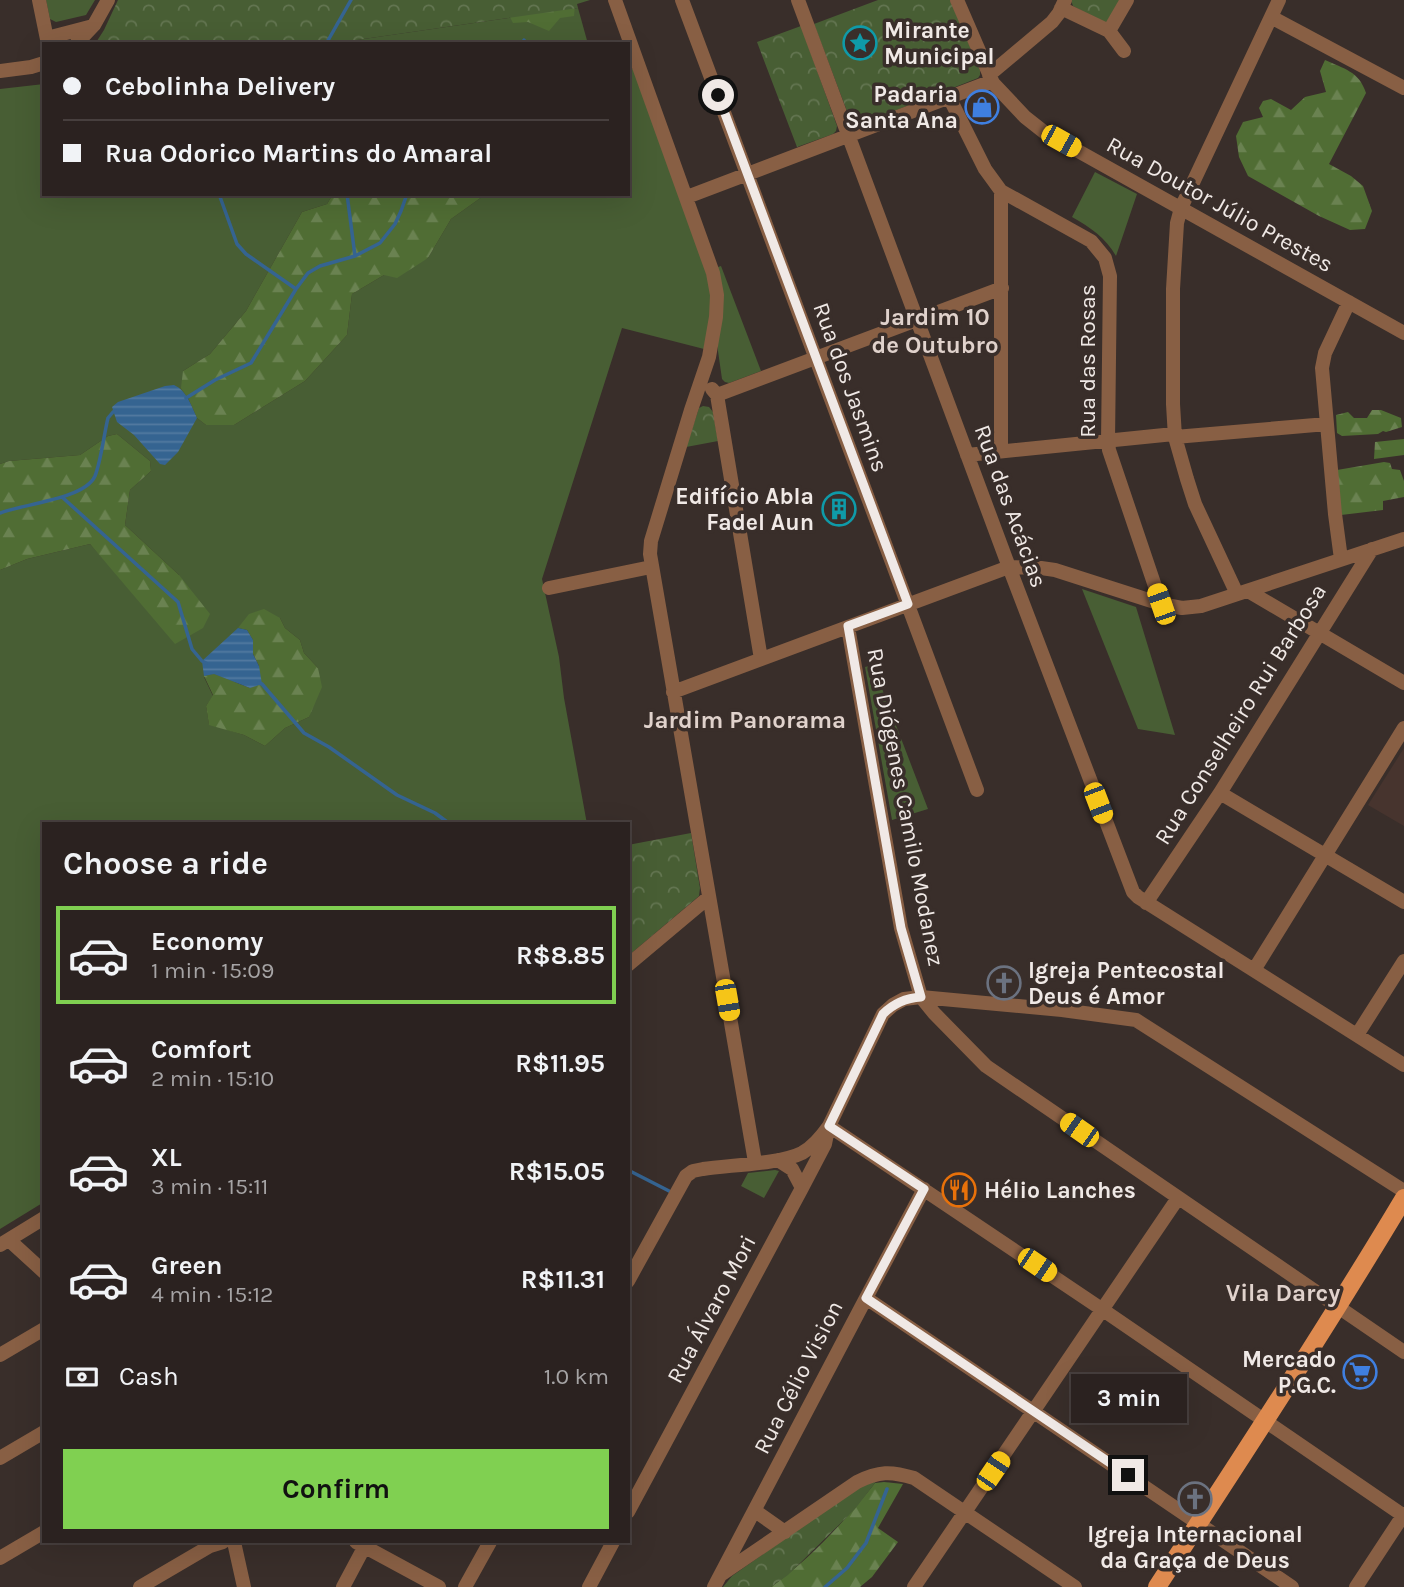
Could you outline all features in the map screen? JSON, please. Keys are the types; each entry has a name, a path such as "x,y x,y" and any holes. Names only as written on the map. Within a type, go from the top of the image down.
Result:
{"main road":[{"path":"1157,1587 1266,1421 1404,1198"}],"street":[{"path":"39,0 48,41 94,25"},
{"path":"78,42 94,25 108,0"},
{"path":"615,0 687,197 716,287 715,324 709,357 649,554 755,1162"},
{"name":"Rua dos Jasmins","path":"682,0 977,790"},
{"name":"Rua das Acácias","path":"798,0 1133,892 1146,903"},
{"name":"Rua Doutor Júlio Prestes","path":"957,0 990,78 1000,92 1044,132 1404,333"},
{"path":"1109,31 1127,0"},
{"path":"1279,0 1181,208 1177,223 1173,289 1175,435 1193,497 1242,593 1319,633 1404,683"},
{"path":"687,197 949,97 990,78 1052,22 1063,4 1109,31 1124,51"},
{"path":"1271,17 1404,88"},
{"path":"0,71 42,63"},
{"name":"Rua das Rosas","path":"949,97 985,169 1001,191 1091,241 1105,258 1110,276 1108,441 1111,459 1161,604"},
{"path":"1001,191 1001,451"},
{"path":"717,395 1002,288"},
{"name":"Rua Conselheiro Rui Barbosa","path":"1341,559 1323,361 1349,302"},
{"path":"702,376 717,395 761,659"},
{"path":"967,454 1327,424"},
{"path":"673,692 1009,567 1055,570 1175,608 1194,607 1404,539"},
{"name":"Rua Conselheiro Rui Barbosa","path":"1146,903 1220,793 1372,549"},
{"path":"549,587 651,567"},
{"name":"Rua Diógenes Camilo Modanez","path":"848,626 901,928 921,997"},
{"path":"1254,970 1404,729"},
{"path":"1220,793 1404,902"},
{"path":"630,963 709,897"},
{"path":"1146,903 1404,1065"},
{"path":"1357,1035 1404,961"},
{"path":"921,997 986,1066 1404,1352"},
{"path":"630,1277 686,1176 704,1168 778,1160 798,1154 807,1150 822,1135 829,1126 883,1014 908,998 1062,1010 1136,1020 1404,1191"},
{"path":"829,1126 1404,1515 1356,1587"},
{"name":"Rua Álvaro Mori","path":"630,1508 802,1188 825,1143 829,1126"},
{"path":"778,1160 792,1169 802,1188"},
{"name":"Rua Célio Vision","path":"717,1581 924,1189"},
{"path":"914,1587 1178,1198"},
{"path":"42,1219 4,1243 42,1271"},
{"path":"866,1298 1292,1587"},
{"path":"0,1354 42,1330"},
{"path":"0,1458 42,1433"},
{"path":"717,1581 857,1482 886,1472 914,1478 1075,1587"},
{"path":"755,1511 785,1532"},
{"path":"0,1558 42,1533"},
{"path":"140,1587 220,1543"},
{"path":"234,1543 244,1587"},
{"path":"343,1587 363,1543 439,1587"},
{"path":"465,1587 489,1543"},
{"path":"589,1587 612,1543"}],"shaded area":[{"path":"1404,748 1404,826 1368,805"}],"green space":[{"path":"46,0 95,0 86,15 56,22 50,19"},
{"path":"118,0 590,0 577,4 578,8 343,42 96,42"},
{"path":"878,0 950,0 980,70 978,78 861,124 854,124 814,24"},
{"path":"1071,0 1121,0 1106,23 1073,6"},
{"path":"575,4 574,16 560,18 549,31 528,22 513,23 506,9"},
{"path":"578,8 587,42 343,42"},
{"path":"801,26 837,126 833,134 797,147 757,42"},
{"path":"1325,60 1355,75 1366,93 1329,164 1363,186 1372,211 1365,229 1350,230 1319,216 1248,176 1239,157 1236,136 1243,122 1263,117 1259,108 1263,101 1271,99 1291,110 1305,97 1326,92 1320,71"},
{"path":"635,68 708,273 712,306 704,349 622,328 542,579 559,657 587,822 42,822 42,1203 0,1229 0,570 27,559 90,544 108,564 179,575 125,525 130,490 151,471 150,461 117,434 108,436 80,455 0,464 0,89 42,84 42,196 332,196 327,204 302,212 246,311 210,354 183,371 188,398 197,418 206,425 234,425 305,381 347,335 352,294 384,275 428,258 451,219 483,196 630,196 630,69","holes":["280,618 285,628 300,640 304,653 318,668 309,717 285,728 265,746 244,735 209,724 206,706 213,696 204,677 239,683 250,688 253,640 247,630 238,628"]},
{"path":"1095,172 1137,194 1116,256 1097,233 1072,217"},
{"path":"332,196 483,196 451,219 428,258 397,278 384,275 352,294 347,335 305,381 234,425 206,425 197,418 181,388 183,371 210,354 246,311 302,212 327,204"},
{"path":"721,266 761,371 729,383 722,379 718,351 718,267"},
{"path":"709,407 713,412 718,441 686,447 699,408"},
{"path":"1372,410 1381,410 1401,418 1402,427 1378,434 1342,436 1337,433 1336,415 1348,412 1354,418 1367,418"},
{"path":"117,434 150,461 151,471 130,490 125,525 179,575 210,614 203,628 175,644 90,544 27,559 0,570 0,464 80,455 108,436"},
{"path":"1404,439 1404,455 1374,459 1375,442"},
{"path":"1390,463 1392,469 1400,470 1404,481 1404,497 1383,501 1383,510 1341,515 1337,470"},
{"path":"1082,589 1136,607 1175,735 1138,729"},
{"path":"264,609 280,618 285,628 300,640 304,653 318,668 322,687 309,717 285,728 265,746 244,735 209,725 206,706 213,695 204,676 214,674 250,688 259,666 253,654 253,640 247,630 238,628 249,614"},
{"path":"873,665 928,809 892,820 865,667"},
{"path":"691,833 700,888 699,896 630,954 630,845"},
{"path":"779,1171 764,1198 741,1186 748,1173"},
{"path":"878,1479 855,1509 788,1575 771,1587 723,1587 732,1576 858,1487"},
{"path":"875,1483 903,1484 878,1528 898,1542 872,1577 860,1587 771,1587 826,1539"}],"water":[{"path":"174,385 191,403 197,418 178,452 165,465 160,464 134,435 117,422 112,407 118,402"},
{"path":"238,628 247,630 253,640 253,654 259,666 262,684 250,688 214,674 204,676 202,661"}],"waterway":[{"path":"327,42 351,0"},
{"path":"220,196 237,244 246,254 296,289"},
{"path":"347,196 355,256"},
{"path":"186,398 251,363 308,273 320,266 355,256 380,243 395,224 406,196"},
{"path":"0,513 52,500 89,484 97,470 108,418 117,411"},
{"path":"62,497 178,602 192,649 206,663"},
{"path":"259,683 304,733 329,747 397,795 435,813 447,822"},
{"path":"630,1171 673,1193"},
{"path":"825,1587 847,1568 866,1543 887,1489"}],"place":[{"name":"Mirante Municipal","path":"860,43"},
{"name":"Padaria Santa Ana","path":"982,107"},
{"name":"Edifício Abla Fadel Aun","path":"839,509"},
{"name":"Igreja Pentecostal Deus é Amor","path":"1004,983"},
{"name":"Hélio Lanches","path":"959,1190"},
{"name":"Mercado P.G.C.","path":"1360,1372"},
{"name":"Igreja Internacional da Graça de Deus","path":"1195,1499"}],"district":[{"name":"Jardim 10 de Outubro","path":"935,331"},
{"name":"Jardim Panorama","path":"745,720"},
{"name":"Vila Darcy","path":"1283,1293"}],"route":[{"path":"718,95 908,604 848,626 892,884 901,928 921,997 908,998 883,1014 829,1126 924,1189 866,1298 1128,1475"}]}
